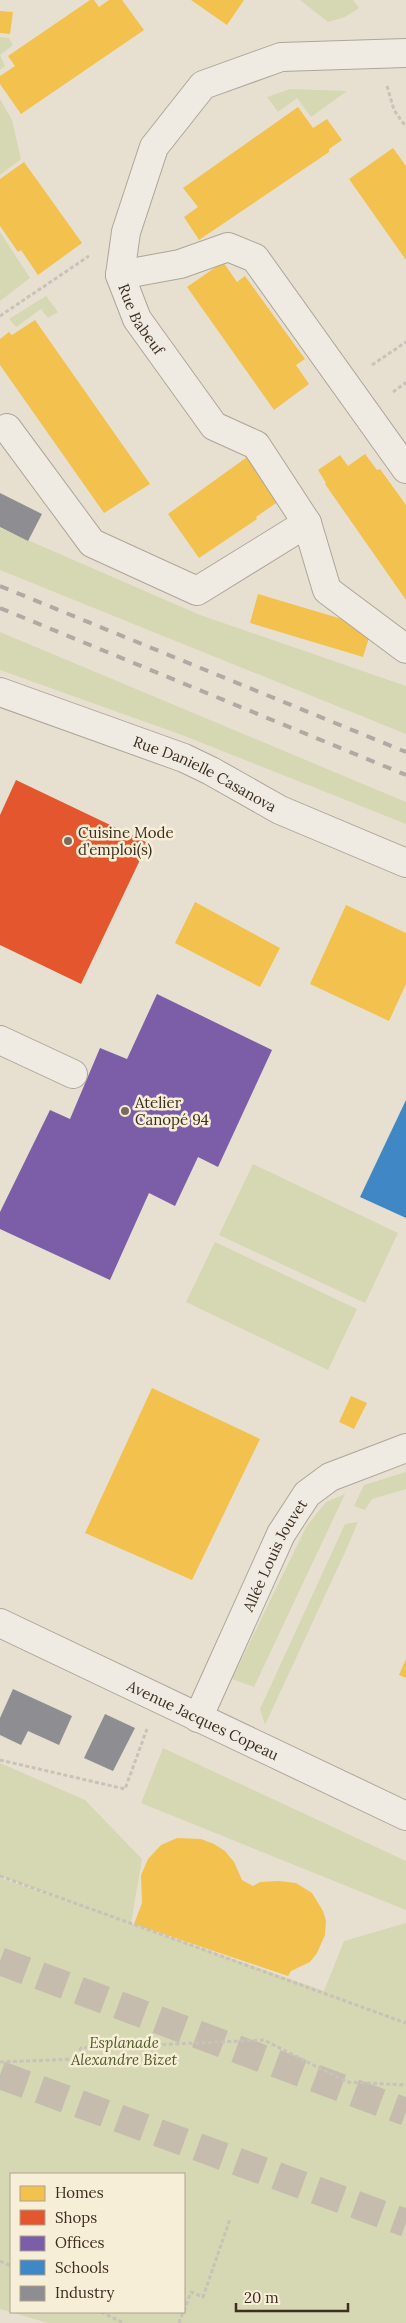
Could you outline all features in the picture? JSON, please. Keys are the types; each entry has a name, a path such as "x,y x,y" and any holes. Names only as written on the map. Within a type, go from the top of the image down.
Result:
{"street":[{"name":"Rue Babeuf","path":"406,53 281,57 203,85 154,147 126,232 120,275 137,320 214,426 256,445 307,522 327,590 406,649"},
{"path":"120,275 180,264 228,247 255,258 406,469"},
{"path":"7,428 92,543 197,591 307,522"},
{"name":"Rue Danielle Casanova","path":"0,692 184,758 211,770 280,810 406,863"},
{"path":"0,1040 73,1074"},
{"name":"Allée Louis Jouvet","path":"198,1718 280,1534 307,1494 330,1477 406,1448"},
{"name":"Avenue Jacques Copeau","path":"0,1624 406,1816"}],"path":[{"path":"378,54 394,110 406,127"},
{"path":"0,316 94,253 120,275"},
{"path":"344,384 406,342"},
{"path":"0,1760 124,1789 150,1722"},
{"path":"0,1876 406,2023"},
{"path":"0,2062 75,2059 81,2048 264,2040 347,2082 406,2085"},
{"path":"185,2308 191,2292 203,2297 230,2219"},
{"path":"103,2313 124,2323"}],"green space":[{"path":"300,0 353,0 359,8 345,17 328,22"},
{"path":"0,37 9,38 13,45 0,55"},
{"path":"0,55 5,66 0,70"},
{"path":"290,89 347,91 311,117 297,98 278,112 267,97"},
{"path":"0,99 12,120 21,159 0,175"},
{"path":"0,232 30,278 0,301"},
{"path":"46,296 58,312 48,318 41,309 16,327 9,319"},
{"path":"0,528 200,615 406,686 406,734 0,570"},
{"path":"0,632 406,802 406,824 182,735 0,670"},
{"path":"253,1164 398,1233 365,1303 219,1235"},
{"path":"215,1242 357,1309 328,1370 186,1302"},
{"path":"406,1472 406,1489 372,1499 365,1510 354,1506 364,1485"},
{"path":"345,1494 254,1687 232,1679 306,1527 326,1502"},
{"path":"358,1522 265,1725 260,1709 345,1524"},
{"path":"163,1748 406,1861 406,1910 141,1803"},
{"name":"Esplanade Alexandre Bizet","path":"0,1763 85,1800 142,1859 131,1923 324,1991 344,1941 406,1923 406,2323 48,2323 14,2313 185,2313 185,2173 10,2173 10,2312 0,2309 0,1878 74,1903 0,1876"}],"building: Homes":[{"path":"90,0 94,0 99,7 109,0 122,0 144,30 21,114 0,84 0,76 15,66 8,56"},
{"path":"191,0 244,0 227,25"},
{"path":"0,11 13,12 10,34 0,33"},
{"path":"298,107 313,128 327,119 342,140 329,149 329,152 199,240 184,217 198,207 183,188"},
{"path":"393,148 406,166 406,260 349,179"},
{"path":"24,162 82,243 38,275 21,250 18,252 0,226 0,179"},
{"path":"223,262 237,282 245,276 305,359 296,365 309,384 274,410 187,287"},
{"path":"35,320 150,484 104,513 0,365 0,339 9,332 12,335"},
{"path":"365,454 377,470 380,469 406,505 406,600 325,484 318,470 340,455 348,466"},
{"path":"247,457 279,501 256,517 257,519 199,558 168,514"},
{"path":"258,594 372,628 363,657 250,623"},
{"path":"195,902 280,948 260,987 175,943"},
{"path":"346,905 406,933 406,984 389,1021 310,984"},
{"path":"152,1388 260,1439 192,1580 85,1533"},
{"path":"351,1396 367,1403 354,1429 339,1422"},
{"path":"406,1659 406,1678 399,1675"},
{"path":"177,1838 201,1839 214,1844 225,1851 234,1862 242,1880 253,1886 260,1882 279,1881 296,1883 312,1893 323,1911 326,1921 325,1935 317,1953 310,1962 291,1971 288,1976 134,1924 142,1903 141,1875 148,1859 161,1845"}],"building: Shops":[{"path":"16,780 148,843 81,984 0,945 0,815"}],"building: Offices":[{"path":"157,994 272,1050 218,1167 198,1157 175,1206 149,1193 110,1280 0,1229 0,1212 50,1110 70,1119 100,1048 127,1059"}],"building: Schools":[{"path":"406,1100 406,1218 360,1197"}],"building: Industry":[{"path":"0,493 42,514 28,541 0,527"},
{"path":"13,1689 72,1716 59,1745 28,1731 21,1745 0,1735 0,1718"},
{"path":"105,1714 135,1728 113,1771 84,1758"}],"tunnel":[{"path":"0,1961 406,2112"},
{"path":"0,2075 406,2223"}],"railway":[{"path":"0,586 406,752"},
{"path":"0,608 406,775"}],"place":[{"name":"Cuisine Mode d’emploi(s)","path":"68,841"},
{"name":"Atelier Canopé 94","path":"125,1111"}]}
